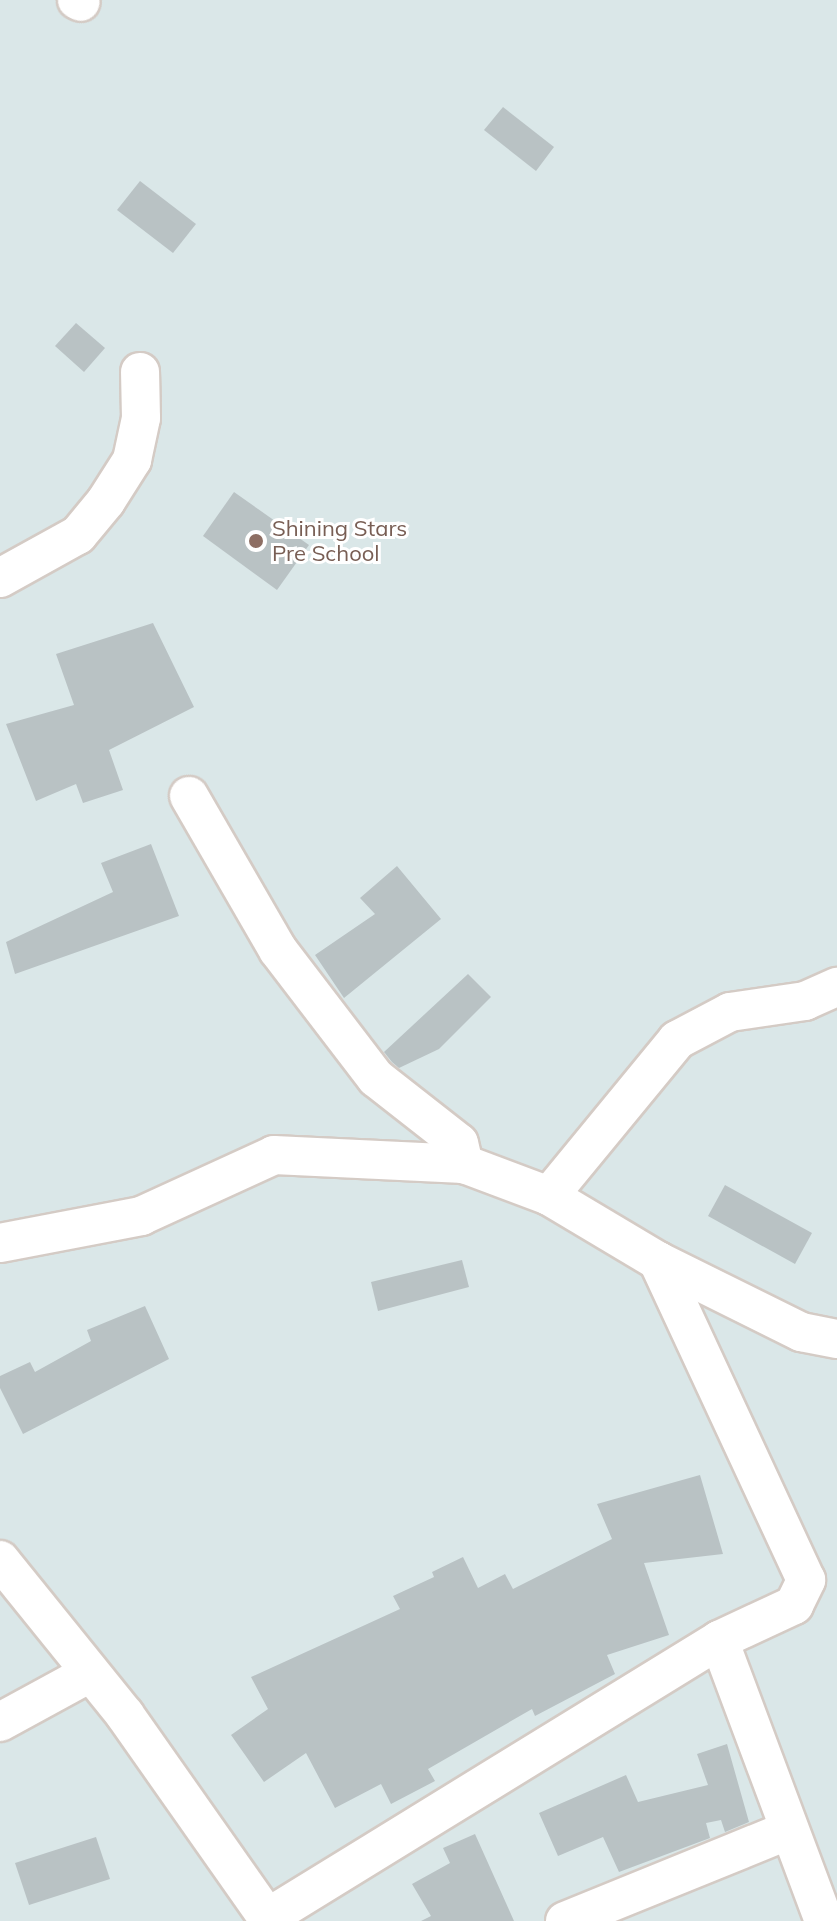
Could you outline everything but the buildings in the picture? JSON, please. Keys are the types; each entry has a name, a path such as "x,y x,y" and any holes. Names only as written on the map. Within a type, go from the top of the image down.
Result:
{"street":[{"path":"0,578 78,535 106,501 132,460 141,418 140,372"},
{"path":"189,796 278,950 376,1078 459,1143 464,1164"},
{"path":"549,1196 677,1040 730,1012 805,1001 837,987"},
{"path":"0,1243 141,1216 274,1155 464,1164 549,1196 658,1261 801,1332 837,1339"},
{"path":"0,1560 90,1673 269,1919 719,1640 794,1605 806,1580 658,1261"},
{"path":"719,1640 789,1830 814,1883 824,1921"},
{"path":"0,1722 90,1673"},
{"path":"565,1921 789,1830"}],"place":[{"name":"Shining Stars Pre School","path":"256,541"}]}
